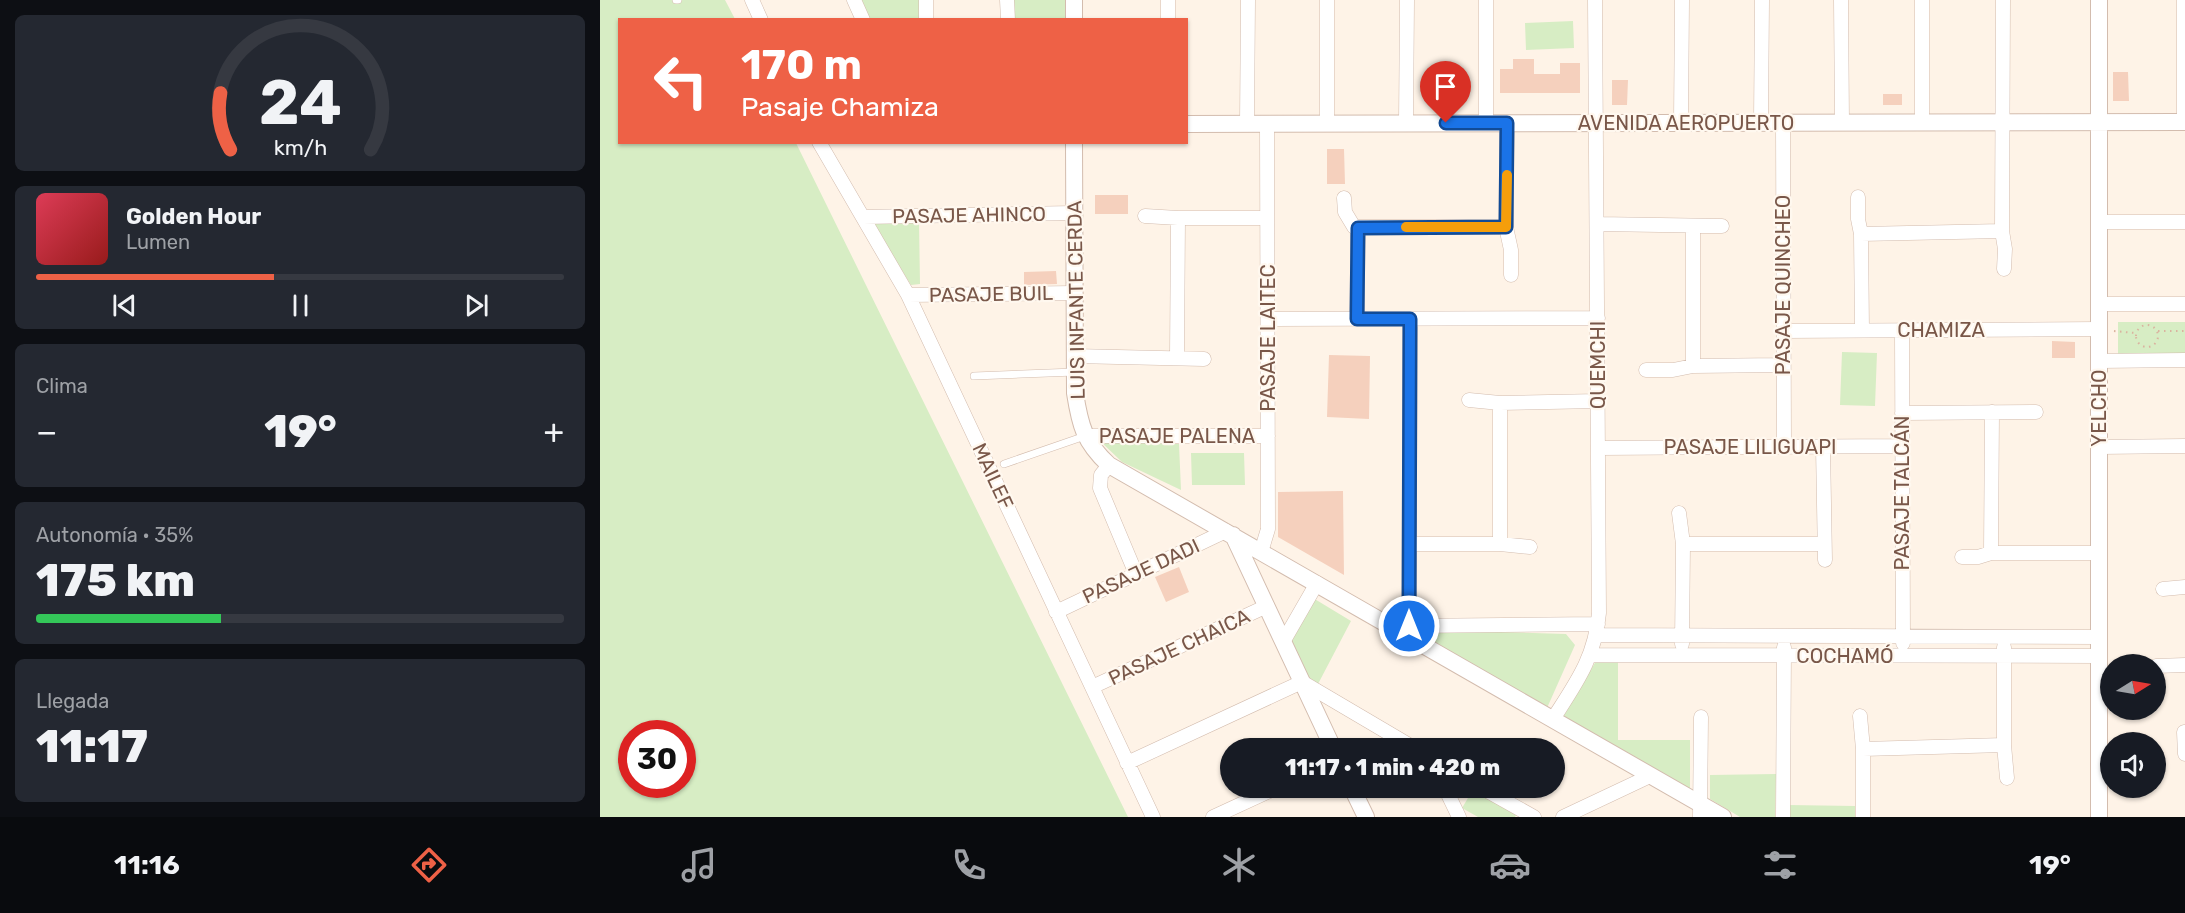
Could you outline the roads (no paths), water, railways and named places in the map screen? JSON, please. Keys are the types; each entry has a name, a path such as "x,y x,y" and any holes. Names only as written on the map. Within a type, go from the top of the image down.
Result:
{"street":[{"path":"752,0 759,18"},
{"path":"854,0 862,18"},
{"path":"926,0 926,18"},
{"path":"1008,0 1008,18"},
{"path":"1074,0 1074,18"},
{"path":"1167,18 1168,0"},
{"path":"1247,124 1248,0"},
{"path":"1327,0 1327,124"},
{"path":"1406,123 1407,0"},
{"path":"1486,0 1486,123"},
{"name":"QUEMCHI","path":"1553,719 1591,655 1598,629 1598,224 1595,0"},
{"path":"1681,122 1682,0"},
{"path":"1761,122 1762,0"},
{"path":"1841,0 1842,122"},
{"path":"1922,0 1922,122"},
{"path":"2003,0 2002,231 2005,249 2004,269"},
{"name":"YELCHO","path":"2099,0 2099,636 2102,654"},
{"path":"2184,0 2184,122"},
{"name":"PASAJE QUINCHEO","path":"1783,122 1784,447"},
{"name":"AVENIDA AEROPUERTO","path":"1188,124 2184,122"},
{"path":"1507,123 1506,227 1511,250 1511,275"},
{"name":"PASAJE LAITEC","path":"1261,552 1268,529 1267,124"},
{"name":"MAILEF","path":"820,144 908,295 1153,817"},
{"name":"LUIS INFANTE CERDA","path":"1074,144 1075,393 1078,415 1085,436 1094,450 1110,465 1261,552 1407,630 1650,776 1700,810 1724,817"},
{"path":"1858,197 1858,219 1862,234 1862,330"},
{"path":"1344,198 1345,213 1352,226 1358,228 1506,227"},
{"name":"PASAJE AHINCO","path":"863,217 1074,213"},
{"path":"1145,216 1267,218"},
{"path":"1177,358 1178,218"},
{"path":"2099,222 2185,222"},
{"path":"1598,224 1722,226"},
{"path":"1693,226 1693,366"},
{"path":"1357,319 1358,228"},
{"path":"1862,234 2002,231"},
{"name":"PASAJE BUIL","path":"908,295 1074,293"},
{"path":"2099,304 2185,304"},
{"path":"1268,319 1598,318"},
{"path":"1407,630 1410,544 1410,319"},
{"name":"CHAMIZA","path":"1783,331 2099,329"},
{"name":"PASAJE TALCÁN","path":"1902,330 1903,656"},
{"path":"1075,364 1177,358 1204,359"},
{"path":"2099,360 2185,360"},
{"path":"1646,370 1673,370 1693,366 1783,365"},
{"path":"1469,400 1500,403 1598,400"},
{"path":"1500,403 1500,543"},
{"path":"1902,413 2036,411"},
{"path":"1991,553 1992,412"},
{"name":"PASAJE PALENA","path":"1085,436 1268,436"},
{"name":"PASAJE LILIGUAPI","path":"1599,448 1902,446"},
{"path":"2099,447 2185,446"},
{"path":"1823,447 1825,560"},
{"path":"1110,465 1101,475 1100,488 1136,574"},
{"path":"1680,513 1683,544 1682,656"},
{"path":"1229,533 1267,606 1328,738"},
{"name":"PASAJE DADI","path":"1056,612 1229,533"},
{"path":"1410,544 1500,543 1530,547"},
{"path":"1683,544 1824,544"},
{"path":"1962,557 1991,553 2099,553"},
{"path":"1283,642 1317,583"},
{"path":"2163,589 2185,587"},
{"name":"PASAJE CHAICA","path":"1092,687 1267,606"},
{"name":"COCHAMÓ","path":"1407,630 1598,629 1682,636 2099,636"},
{"path":"1783,817 1784,636"},
{"path":"2004,636 2004,745 2007,778"},
{"name":"COCHAMÓ","path":"1591,655 2004,656 2100,662"},
{"path":"2166,666 2185,665"},
{"path":"1302,682 1397,738"},
{"path":"1127,763 1302,682"},
{"path":"1860,716 1863,749 1863,817"},
{"path":"1700,810 1701,717"},
{"name":"YELCHO","path":"2099,817 2102,720"},
{"path":"2184,732 2185,754"},
{"path":"1863,749 2004,745"},
{"path":"1563,817 1650,776"},
{"path":"1213,817 1254,798"},
{"path":"1359,798 1366,817"},
{"path":"1450,798 1459,817"},
{"path":"1500,798 1534,817"}],"lane":[{"path":"974,376 1075,364"},
{"path":"1004,464 1085,436"}]}
